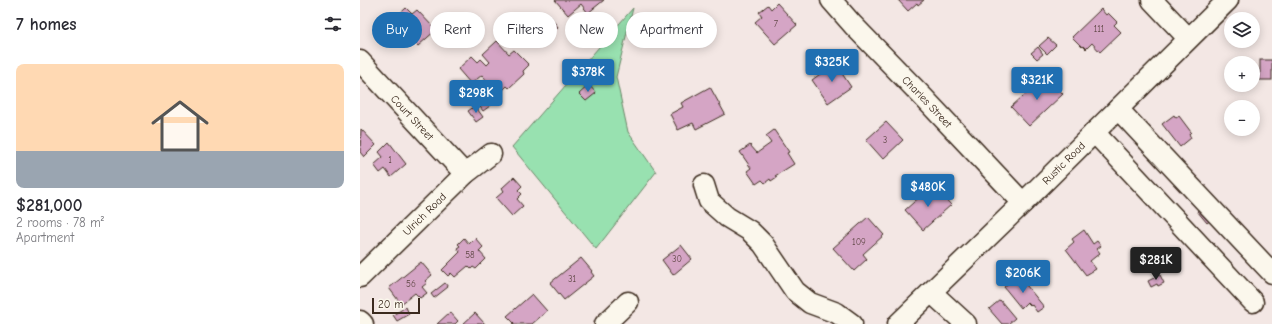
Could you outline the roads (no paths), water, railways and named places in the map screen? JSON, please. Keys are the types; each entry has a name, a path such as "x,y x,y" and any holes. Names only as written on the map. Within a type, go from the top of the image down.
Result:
{"street":[{"name":"Charles Street","path":"830,0 1023,203"},
{"path":"1152,0 1188,38"},
{"name":"Rustic Road","path":"898,324 1023,203 1228,0"},
{"name":"Court Street","path":"360,60 465,174"},
{"path":"1118,109 1272,273"},
{"path":"1094,132 1253,302"},
{"name":"Ulrich Road","path":"360,277 465,174 491,154"},
{"path":"704,185 709,201 727,218 750,231 762,244 795,291 810,302 837,313 852,324"},
{"path":"931,292 966,324"},
{"path":"605,324 628,302"},
{"path":"360,321 363,324"}]}
